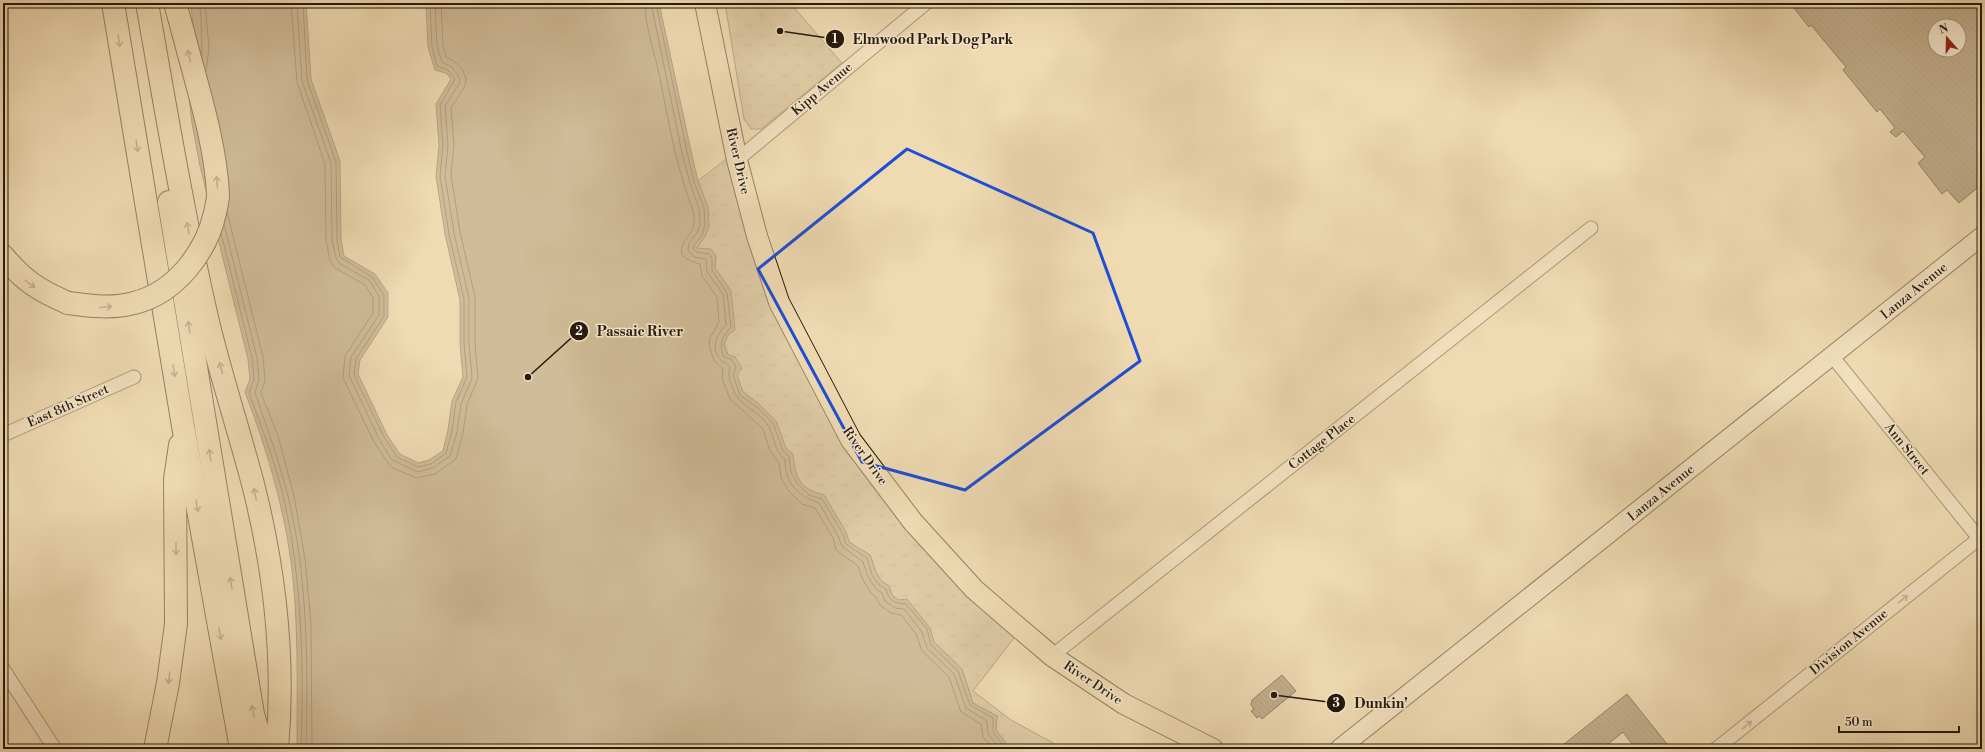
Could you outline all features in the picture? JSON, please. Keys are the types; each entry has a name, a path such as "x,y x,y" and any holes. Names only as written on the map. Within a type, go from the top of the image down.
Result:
{"highway":[{"path":"113,3 183,426 241,749"},
{"path":"146,3 197,273 210,328 253,486 274,587 281,692 277,749"},
{"path":"146,3 157,117 172,228 248,690 263,749"},
{"path":"3,256 18,274 40,291 68,304 102,308 135,303 163,290 184,273 200,251 212,227 218,197 215,163 175,3"},
{"path":"155,749 168,683 176,624 175,479 183,426"},
{"path":"263,532 271,587 274,644 272,703 266,749"}],"main road":[{"name":"River Drive","path":"705,3 736,160 757,236 779,302 851,440 913,522 974,589 1052,656 1124,704 1213,749"}],"street":[{"name":"Kipp Avenue","path":"736,160 926,3"},
{"name":"Cottage Place","path":"1052,656 1591,228"},
{"name":"Lanza Avenue","path":"1339,749 1982,236"},
{"name":"Ann Street","path":"1832,356 1981,539"},
{"name":"East 8th Street","path":"3,435 134,377"},
{"name":"Division Avenue","path":"1716,749 1981,539"},
{"path":"3,669 55,749"}],"highlighted area":[{"path":"907,149 1093,233 1140,361 965,490 862,462 758,269"}],"green space":[{"path":"725,3 790,3 842,63 761,129 751,129 744,119"},
{"path":"735,152 779,302 851,440 1021,629 973,691 1011,720 1064,749 1009,747 996,730 997,716 973,703 962,669 934,642 930,628 892,595 889,586 879,577 870,555 849,542 846,532 824,495 809,489 800,481 795,470 793,454 786,449 776,421 759,404 743,392 724,344 728,335 723,279 715,268 716,256 696,249 706,232 708,216 698,181"}],"water":[{"path":"190,3 306,3 311,79 340,161 341,239 344,256 375,274 388,293 388,317 360,360 358,374 387,435 400,454 418,463 429,460 443,451 448,430 452,401 463,377 460,344 460,300 445,234 436,176 439,145 436,104 451,79 446,73 435,70 428,47 426,3 659,3 698,181 708,207 709,226 705,237 696,248 711,249 716,256 715,268 731,291 735,330 728,335 724,344 727,354 735,357 742,368 737,375 743,392 759,404 776,421 786,449 793,454 795,470 800,481 809,489 824,495 846,532 849,542 870,555 879,577 889,586 892,595 898,600 907,599 930,628 934,642 962,669 973,703 997,716 996,730 1009,747 1029,749 297,749 295,608 294,585 288,539 273,475 245,392 250,379 248,359 200,166 192,123 188,89 194,48"}],"building":[{"path":"1790,3 1982,3 1982,184 1959,203 1947,190 1942,194 1918,163 1925,157 1903,131 1896,137 1890,132 1895,128 1880,109 1877,112 1843,70 1846,67 1811,25 1809,27"},
{"path":"1282,675 1296,691 1262,719 1259,716 1257,718 1251,711 1254,709 1251,705 1252,700"},
{"path":"1627,694 1671,749 1636,749 1623,732 1602,749 1558,749"}],"place":[{"name":"Elmwood Park Dog Park","path":"780,31"},
{"name":"Passaic River","path":"528,377"},
{"name":"Dunkin'","path":"1274,695"}]}
